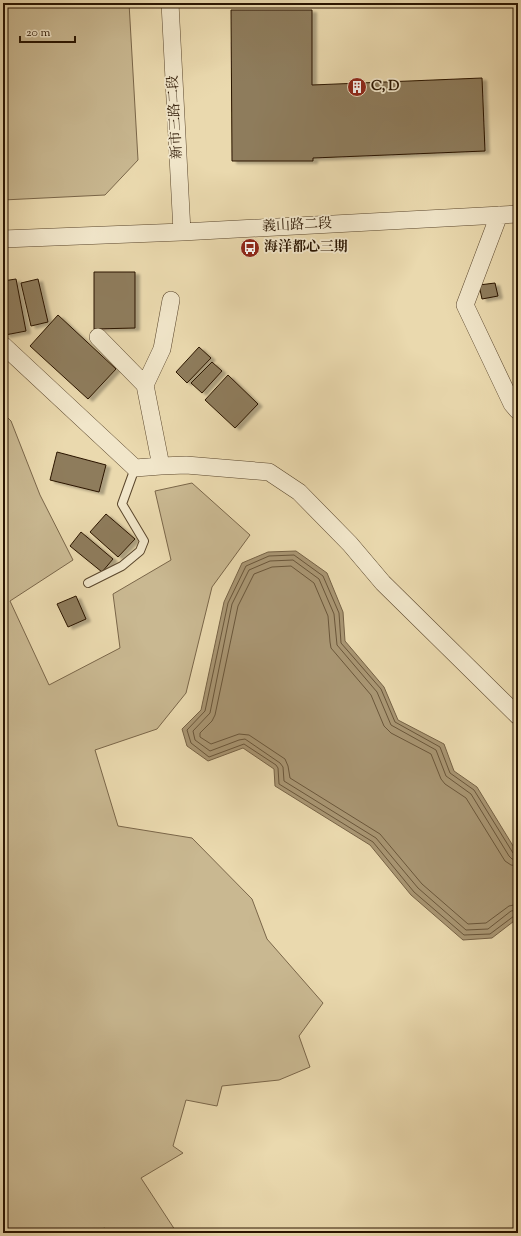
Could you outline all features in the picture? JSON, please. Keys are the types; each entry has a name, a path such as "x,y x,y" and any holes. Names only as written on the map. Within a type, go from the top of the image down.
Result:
{"street":[{"name":"新市三路二段","path":"170,3 182,232"},
{"name":"義山路二段","path":"3,239 182,232 518,214"},
{"path":"499,215 465,306 512,404 518,411"},
{"path":"145,385 162,349 171,300"},
{"path":"98,337 145,385 161,466"},
{"path":"3,345 135,468 186,465 269,472 299,492 350,544 383,583 518,716"}],"lane":[{"path":"88,583 122,566 140,552 144,541 122,504 135,468"}],"shaded area":[{"path":"3,3 129,3 138,160 105,195 3,200"},
{"path":"3,413 11,421 40,495 73,560 10,601 49,685 120,648 113,594 171,560 155,491 192,483 250,535 212,587 186,693 157,729 95,750 118,826 192,838 252,899 267,939 323,1003 299,1036 310,1067 279,1080 222,1086 217,1106 186,1100 173,1146 183,1153 141,1178 177,1233 106,1233 105,1228 86,1233 3,1233"}],"water":[{"path":"296,551 327,573 343,612 345,641 384,687 398,720 444,744 454,771 477,787 518,854 518,918 492,938 463,940 411,895 370,845 275,786 274,769 243,748 208,761 187,746 182,729 201,710 224,602 242,563 268,552"}],"building":[{"name":"C, D","path":"231,10 312,10 312,85 482,78 485,151 313,158 313,161 232,161"},
{"path":"94,272 135,272 135,328 94,329"},
{"path":"16,279 26,331 5,335 3,323 3,281"},
{"path":"38,279 48,322 31,326 21,283"},
{"path":"495,283 498,296 482,299 479,285"},
{"path":"58,315 116,369 88,399 30,346"},
{"path":"199,347 211,358 187,383 176,372"},
{"path":"212,362 222,371 202,393 191,383"},
{"path":"228,375 258,404 235,428 205,400"},
{"path":"57,452 106,465 99,492 50,480"},
{"path":"106,514 135,539 118,557 90,532"},
{"path":"81,532 113,559 102,572 70,546"},
{"path":"76,596 86,619 68,627 57,604"}],"place":[{"name":"C, D","path":"357,87"},
{"name":"海洋都心三期","path":"250,248"}]}
